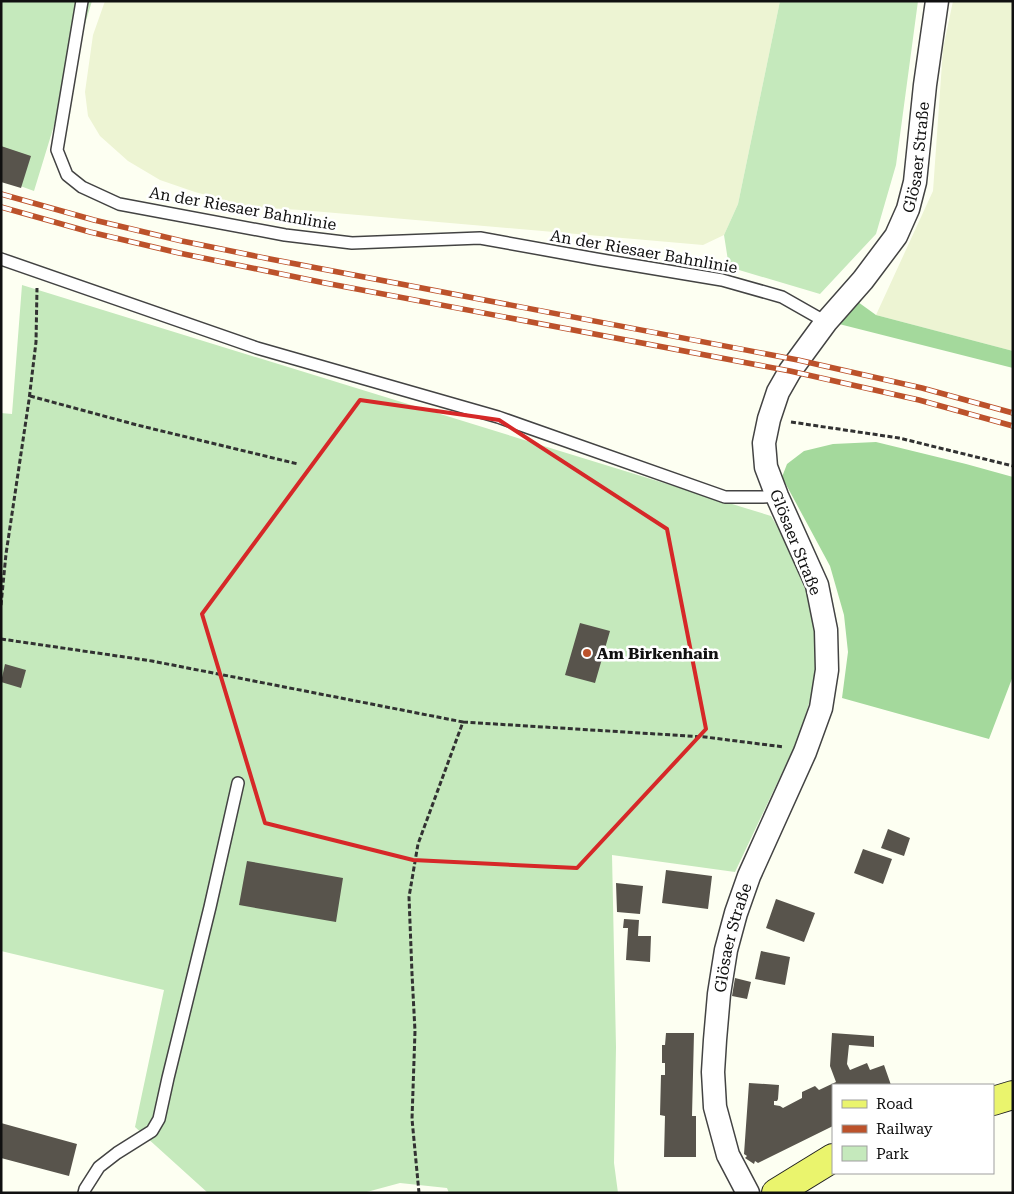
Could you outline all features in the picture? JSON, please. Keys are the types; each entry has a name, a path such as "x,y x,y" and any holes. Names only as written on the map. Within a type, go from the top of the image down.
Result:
{"main road":[{"path":"994,1101 1013,1095"},
{"path":"776,1193 832,1159"}],"street":[{"name":"Glösaer Straße","path":"748,1193 728,1155 715,1107 713,1072 719,994 726,950 736,913 749,876 806,752 821,708 827,670 826,630 817,585 766,467 764,442 778,392 790,371 826,322 863,280 896,236 908,209 915,182 925,85 937,1"}],"lane":[{"name":"An der Riesaer Bahnlinie","path":"82,1 57,150 67,175 82,187 119,204 285,235 352,243 480,238 722,280 782,297 826,322"},
{"path":"1,259 257,348 498,417 725,498 777,496"},
{"path":"84,1193 99,1167 116,1153 152,1131 159,1119 238,783"}],"path":[{"path":"1,604 6,554 30,396 36,342 37,272"},
{"path":"30,396 137,425 298,464"},
{"path":"769,419 900,438 1013,466"},
{"path":"1,639 152,661 463,722 705,737 806,752"},
{"path":"419,1193 412,1119 416,1031 409,898 418,844 463,722"}],"highlighted area":[{"path":"360,400 499,420 667,529 706,729 577,868 413,860 265,823 202,614"}],"green space":[{"path":"1,1 92,1 34,191 1,179"},
{"path":"105,1 780,1 738,204 724,235 703,245 251,207 195,192 160,180 128,161 100,136 88,116 85,92 93,35"},
{"path":"780,1 918,1 896,165 876,234 820,294 729,267 724,235 738,204"},
{"path":"953,1 1013,1 1013,351 876,315 933,191 943,49"},
{"path":"22,285 771,516 787,543 818,620 819,671 798,739 735,872 612,855 616,1047 614,1163 618,1193 449,1193 447,1188 400,1183 363,1193 208,1193 135,1127 164,990 1,951 1,413 12,414"},
{"path":"858,302 876,315 1013,351 1013,368 839,324"},
{"path":"876,442 1013,477 1013,676 989,739 842,698 848,652 844,615 830,566 782,477 787,464 804,451 833,444"}],"building":[{"path":"1,146 31,156 21,188 1,182"},
{"name":"Am Birkenhain","path":"580,623 610,631 595,683 565,675"},
{"path":"5,664 26,670 21,688 1,682"},
{"path":"888,829 910,838 904,856 881,848"},
{"path":"863,849 892,859 883,884 854,873"},
{"path":"247,861 343,878 336,922 239,905"},
{"path":"666,870 712,876 708,909 662,903"},
{"path":"616,883 643,886 640,914 617,912"},
{"path":"776,899 815,913 804,942 766,928"},
{"path":"624,919 639,920 638,936 651,936 650,962 626,960 628,928 623,928"},
{"path":"761,951 790,957 785,985 755,979"},
{"path":"735,978 751,982 747,999 732,996"},
{"path":"666,1033 694,1033 692,1116 696,1116 696,1157 664,1157 665,1116 660,1115 661,1075 665,1075 665,1063 662,1063 662,1045 665,1045"},
{"path":"832,1033 874,1036 874,1047 849,1045 847,1064 850,1070 867,1063 870,1070 884,1065 891,1084 832,1084 832,1126 758,1163 755,1161 754,1164 745,1158 747,1156 744,1154 749,1083 779,1085 778,1099 774,1101 774,1105 783,1108 802,1098 802,1092 815,1086 819,1090 836,1082 830,1066"},
{"path":"1,1123 77,1144 69,1176 1,1158"}],"railway":[{"path":"1,194 94,220 182,241 798,360 922,388 1013,413"},
{"path":"1,207 90,232 179,253 325,283 790,371 919,400 1013,426"}],"place":[{"name":"Am Birkenhain","path":"587,653"}]}
